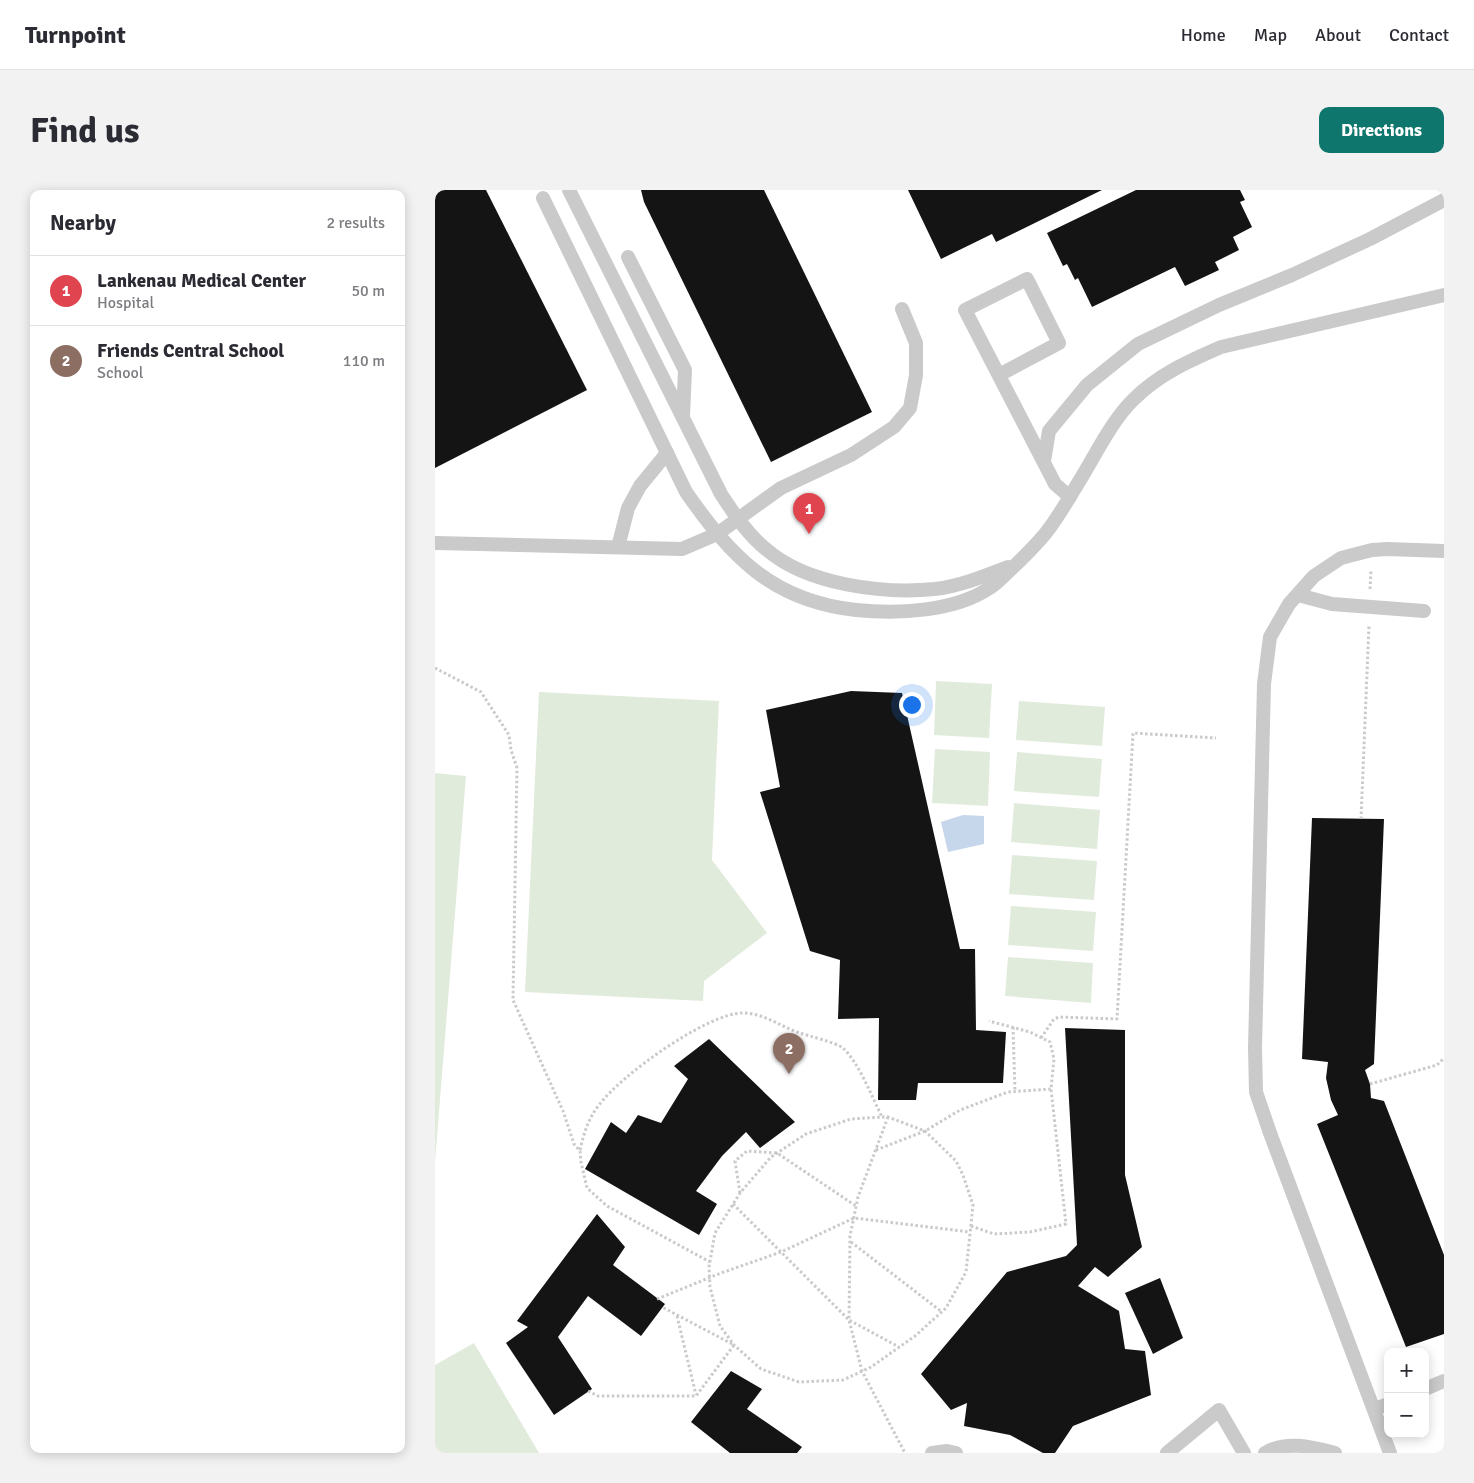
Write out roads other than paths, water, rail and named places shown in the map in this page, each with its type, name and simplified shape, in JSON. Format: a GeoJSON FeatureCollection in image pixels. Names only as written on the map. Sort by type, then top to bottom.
{"type":"FeatureCollection","features":[{"type":"Feature","properties":{"kind":"lane"},"geometry":{"type":"LineString","coordinates":[[569,190],[721,494],[737,518],[767,550],[792,567],[823,579],[885,589],[936,589],[958,585],[1016,564]]}},
{"type":"Feature","properties":{"kind":"lane"},"geometry":{"type":"LineString","coordinates":[[543,198],[686,492],[717,534],[739,558],[761,577],[783,590],[808,600],[839,608],[873,612],[907,612],[938,608],[967,599],[991,587],[1045,534],[1070,497],[1110,430],[1133,400],[1158,378],[1187,362],[1221,347],[1444,295]]}},
{"type":"Feature","properties":{"kind":"lane"},"geometry":{"type":"LineString","coordinates":[[1044,461],[1049,432],[1087,385],[1138,344],[1219,305],[1292,275],[1370,239],[1444,200]]}},
{"type":"Feature","properties":{"kind":"lane"},"geometry":{"type":"LineString","coordinates":[[628,257],[685,370],[683,417]]}},
{"type":"Feature","properties":{"kind":"lane"},"geometry":{"type":"LineString","coordinates":[[999,375],[1059,342],[1027,279],[965,310],[1055,484],[1070,497]]}},
{"type":"Feature","properties":{"kind":"lane"},"geometry":{"type":"LineString","coordinates":[[435,543],[682,548],[717,534],[781,488],[851,455],[894,427],[910,408],[916,375],[916,343],[902,309]]}},
{"type":"Feature","properties":{"kind":"lane"},"geometry":{"type":"LineString","coordinates":[[618,546],[628,508],[640,486],[667,453]]}},
{"type":"Feature","properties":{"kind":"lane"},"geometry":{"type":"LineString","coordinates":[[1390,1453],[1381,1406],[1324,1278],[1270,1133],[1257,1092],[1255,1048],[1264,684],[1270,637],[1289,604],[1315,576],[1341,558],[1372,550],[1387,548],[1444,551]]}},
{"type":"Feature","properties":{"kind":"lane"},"geometry":{"type":"LineString","coordinates":[[1298,595],[1332,604],[1424,612]]}},
{"type":"Feature","properties":{"kind":"lane"},"geometry":{"type":"LineString","coordinates":[[1429,1388],[1444,1382]]}},
{"type":"Feature","properties":{"kind":"lane"},"geometry":{"type":"LineString","coordinates":[[1167,1453],[1219,1410],[1244,1453]]}},
{"type":"Feature","properties":{"kind":"lane"},"geometry":{"type":"LineString","coordinates":[[1265,1453],[1273,1448],[1293,1445],[1312,1447],[1335,1453]]}},
{"type":"Feature","properties":{"kind":"lane"},"geometry":{"type":"LineString","coordinates":[[932,1453],[947,1451],[956,1453]]}},
{"type":"Feature","properties":{"kind":"water"},"geometry":{"type":"Polygon","coordinates":[[[963,815],[984,816],[984,844],[948,852],[941,822],[963,815]]]}},
{"type":"Feature","properties":{"kind":"place","name":"Lankenau Medical Center"},"geometry":{"type":"Point","coordinates":[809,534]}},
{"type":"Feature","properties":{"kind":"place","name":"Friends Central School"},"geometry":{"type":"Point","coordinates":[789,1074]}}]}
